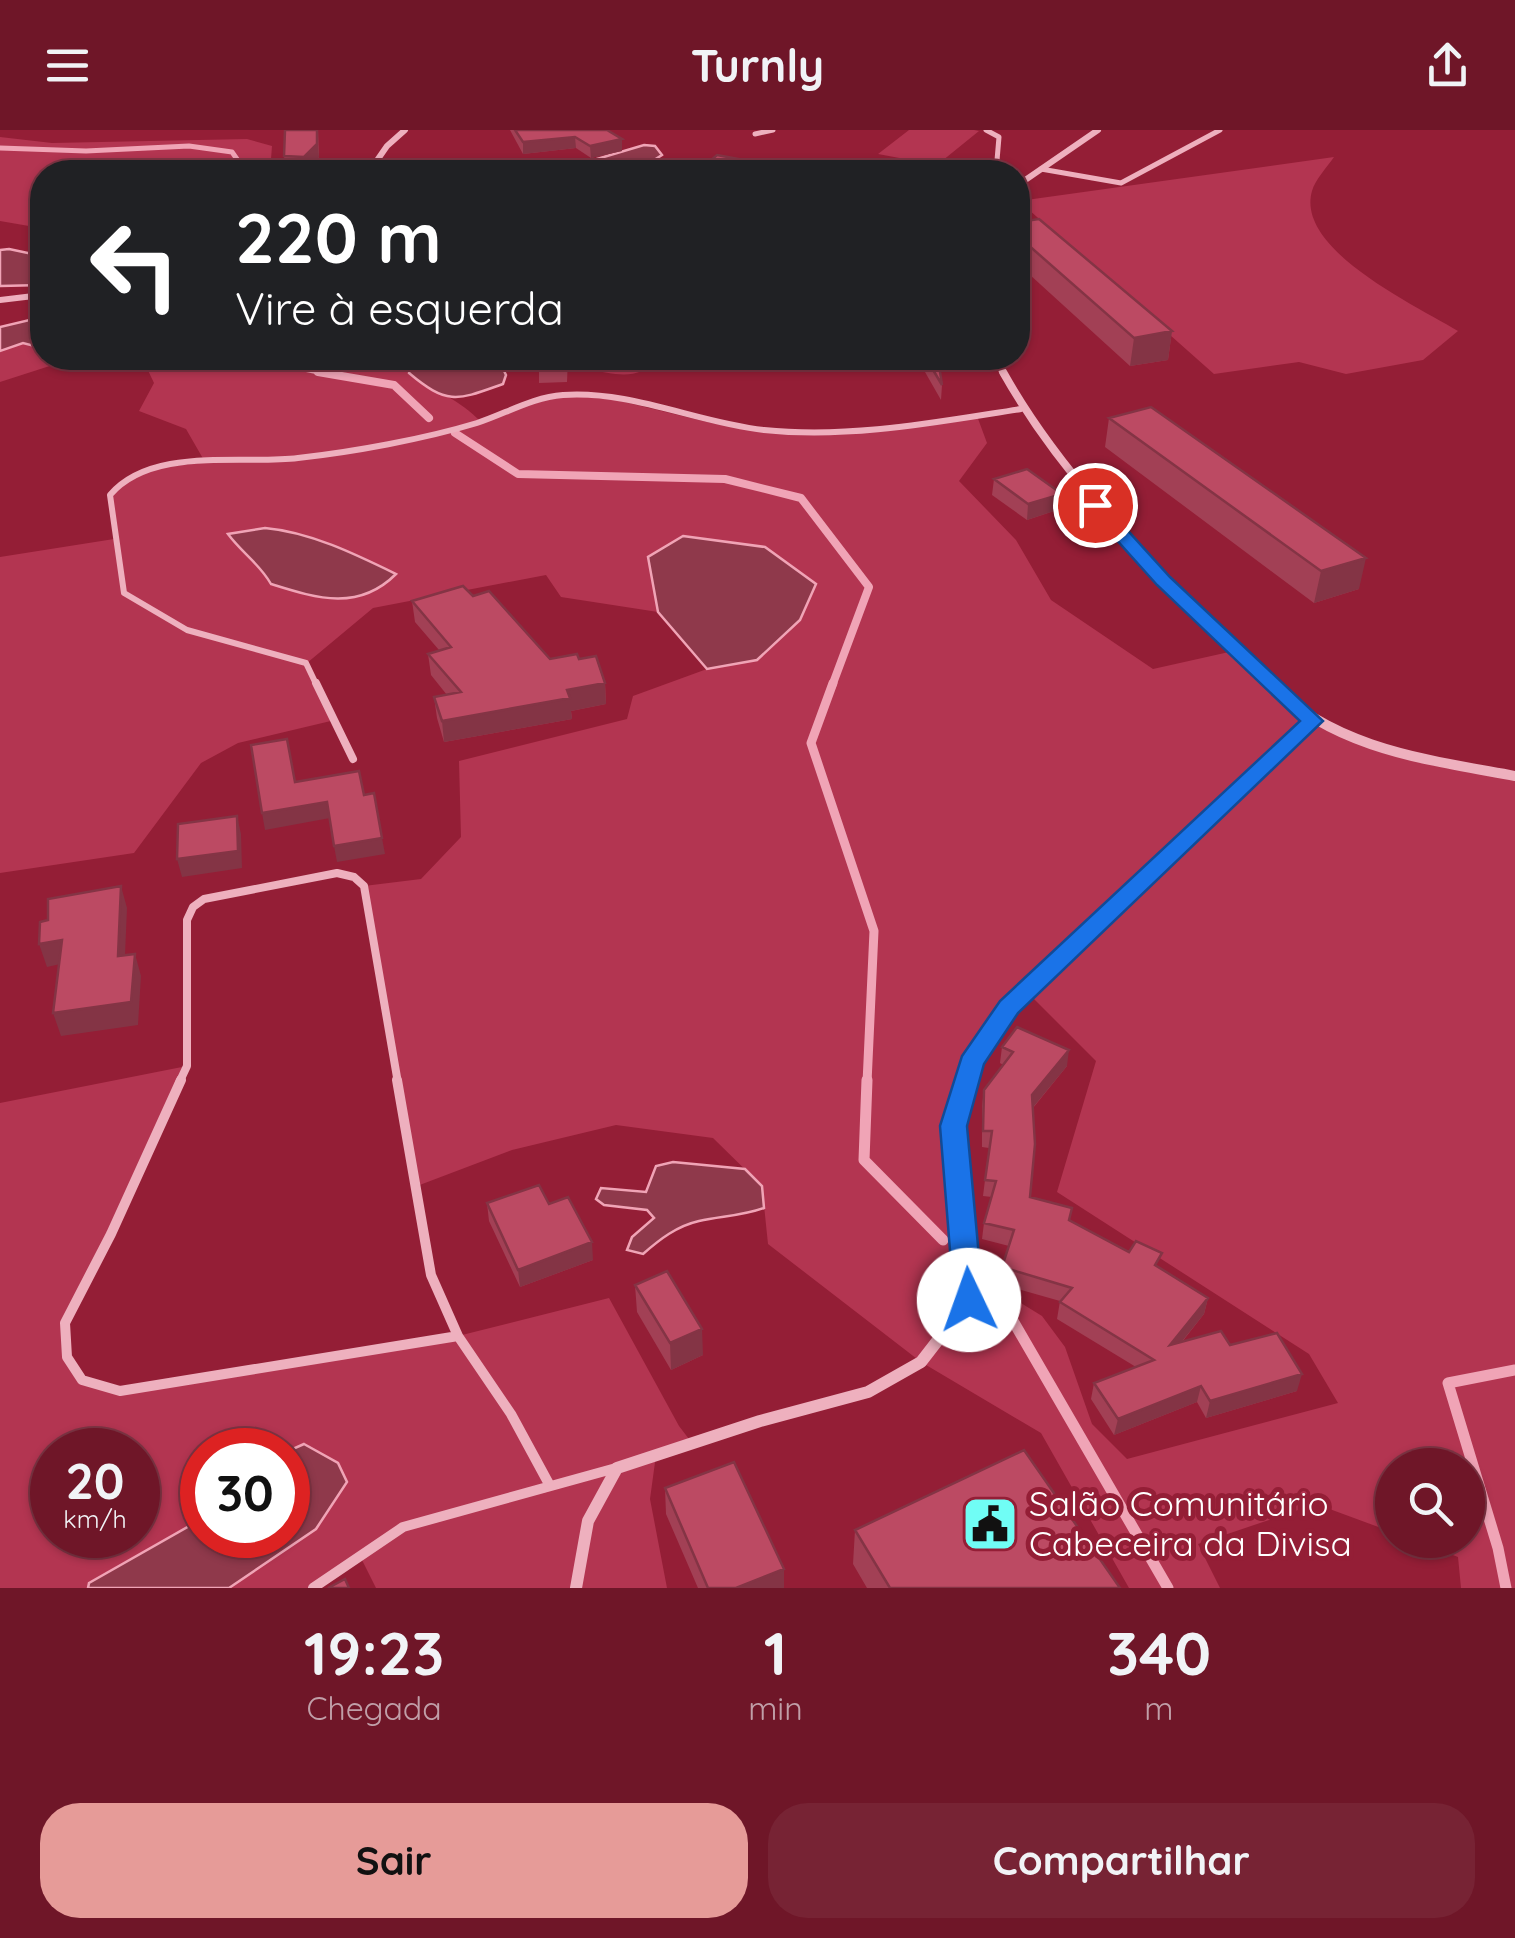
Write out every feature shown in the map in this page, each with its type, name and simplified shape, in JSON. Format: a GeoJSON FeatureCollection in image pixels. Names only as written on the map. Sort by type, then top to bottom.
{"type":"FeatureCollection","features":[{"type":"Feature","properties":{"kind":"street"},"geometry":{"type":"LineString","coordinates":[[377,160],[404,130]]}},
{"type":"Feature","properties":{"kind":"street"},"geometry":{"type":"LineString","coordinates":[[1030,177],[1098,130]]}},
{"type":"Feature","properties":{"kind":"street"},"geometry":{"type":"LineString","coordinates":[[0,300],[30,296]]}},
{"type":"Feature","properties":{"kind":"street"},"geometry":{"type":"LineString","coordinates":[[1001,370],[1022,410],[1095,505],[1164,581],[1312,721],[1415,757],[1515,776]]}},
{"type":"Feature","properties":{"kind":"street"},"geometry":{"type":"LineString","coordinates":[[576,1588],[588,1521],[617,1468],[760,1421],[868,1392],[921,1362],[969,1300],[953,1126],[972,1062],[1009,1007],[1312,721]]}},
{"type":"Feature","properties":{"kind":"lane"},"geometry":{"type":"LineString","coordinates":[[755,134],[773,130]]}},
{"type":"Feature","properties":{"kind":"lane"},"geometry":{"type":"LineString","coordinates":[[986,130],[1000,137],[997,160]]}},
{"type":"Feature","properties":{"kind":"lane"},"geometry":{"type":"LineString","coordinates":[[1042,169],[1122,183],[1220,130]]}},
{"type":"Feature","properties":{"kind":"lane"},"geometry":{"type":"LineString","coordinates":[[353,759],[306,663],[182,629],[151,616],[124,594],[110,495],[120,481],[143,472],[206,462],[344,453],[480,422],[562,395],[616,400],[711,423],[769,431],[854,429],[1022,410]]}},
{"type":"Feature","properties":{"kind":"lane"},"geometry":{"type":"LineString","coordinates":[[458,1336],[120,1392],[82,1380],[67,1357],[65,1324],[111,1234],[187,1066],[186,920],[204,898],[336,873],[354,878],[364,886],[431,1275],[458,1336],[510,1414],[549,1484]]}},
{"type":"Feature","properties":{"kind":"lane"},"geometry":{"type":"LineString","coordinates":[[313,1588],[403,1527],[617,1468]]}},
{"type":"Feature","properties":{"kind":"shaded area"},"geometry":{"type":"Polygon","coordinates":[[[909,130],[979,131],[943,160],[910,160],[878,154],[909,130]]]}},
{"type":"Feature","properties":{"kind":"shaded area"},"geometry":{"type":"Polygon","coordinates":[[[0,137],[52,143],[247,139],[272,146],[271,160],[30,160],[30,226],[0,221],[0,137]]]}},
{"type":"Feature","properties":{"kind":"shaded area"},"geometry":{"type":"Polygon","coordinates":[[[644,145],[655,146],[662,155],[652,160],[597,159],[644,145]]]}},
{"type":"Feature","properties":{"kind":"shaded area"},"geometry":{"type":"Polygon","coordinates":[[[1334,157],[1312,191],[1312,213],[1322,234],[1363,274],[1458,331],[1423,360],[1346,374],[1299,362],[1214,374],[1030,211],[1030,199],[1334,157]]]}},
{"type":"Feature","properties":{"kind":"shaded area"},"geometry":{"type":"Polygon","coordinates":[[[0,250],[30,253],[30,285],[0,286],[0,250]]]}},
{"type":"Feature","properties":{"kind":"shaded area"},"geometry":{"type":"Polygon","coordinates":[[[30,320],[30,345],[23,343],[0,351],[0,327],[30,320]]]}},
{"type":"Feature","properties":{"kind":"shaded area"},"geometry":{"type":"Polygon","coordinates":[[[23,343],[30,345],[30,370],[37,370],[0,382],[0,351],[23,343]]]}},
{"type":"Feature","properties":{"kind":"shaded area"},"geometry":{"type":"Polygon","coordinates":[[[148,370],[411,370],[481,422],[562,395],[616,400],[711,423],[786,430],[854,429],[977,416],[987,443],[959,481],[1016,540],[1051,600],[1153,669],[1238,650],[1312,721],[1358,739],[1515,776],[1515,1588],[1461,1588],[1458,1558],[1485,1558],[1485,1448],[1375,1448],[1375,1526],[1316,1504],[1198,1544],[1220,1588],[1129,1588],[1041,1433],[921,1362],[768,1244],[762,1186],[713,1138],[616,1125],[512,1150],[417,1186],[364,886],[421,879],[461,837],[459,761],[627,719],[633,696],[707,669],[757,660],[683,537],[648,557],[658,612],[561,597],[546,575],[373,608],[307,663],[335,720],[238,743],[201,763],[134,853],[0,873],[0,557],[114,539],[110,495],[117,485],[152,469],[205,462],[186,429],[139,411],[154,383],[148,370]],[[1026,991],[972,1062],[953,1126],[966,1250],[998,1289],[1042,1316],[1065,1347],[1092,1424],[1127,1459],[1338,1403],[1309,1354],[1057,1192],[1096,1061],[1026,991]]]}},
{"type":"Feature","properties":{"kind":"shaded area"},"geometry":{"type":"Polygon","coordinates":[[[504,370],[506,375],[503,384],[454,397],[434,391],[409,373],[504,370]]]}},
{"type":"Feature","properties":{"kind":"shaded area"},"geometry":{"type":"Polygon","coordinates":[[[593,370],[644,370],[627,374],[593,370]]]}},
{"type":"Feature","properties":{"kind":"shaded area"},"geometry":{"type":"Polygon","coordinates":[[[265,528],[315,539],[396,574],[382,586],[352,598],[320,597],[271,584],[228,534],[265,528]]]}},
{"type":"Feature","properties":{"kind":"shaded area"},"geometry":{"type":"Polygon","coordinates":[[[683,536],[765,547],[816,584],[800,620],[757,660],[707,669],[658,612],[648,557],[683,536]]]}},
{"type":"Feature","properties":{"kind":"shaded area"},"geometry":{"type":"Polygon","coordinates":[[[187,1066],[65,1323],[67,1357],[82,1380],[120,1391],[458,1336],[609,1298],[692,1443],[656,1455],[650,1499],[667,1588],[376,1588],[360,1556],[313,1588],[229,1588],[273,1558],[310,1558],[310,1533],[316,1529],[310,1486],[310,1428],[180,1428],[180,1531],[160,1543],[160,1428],[30,1428],[30,1558],[133,1558],[89,1583],[88,1588],[0,1588],[0,1103],[187,1066]]]}},
{"type":"Feature","properties":{"kind":"shaded area"},"geometry":{"type":"Polygon","coordinates":[[[673,1162],[745,1169],[762,1186],[764,1208],[691,1223],[643,1254],[627,1250],[632,1237],[654,1218],[647,1210],[604,1205],[596,1199],[601,1188],[646,1192],[656,1166],[673,1162]]]}},
{"type":"Feature","properties":{"kind":"shaded area"},"geometry":{"type":"Polygon","coordinates":[[[310,1447],[338,1463],[347,1482],[310,1533],[310,1447]]]}},
{"type":"Feature","properties":{"kind":"shaded area"},"geometry":{"type":"Polygon","coordinates":[[[180,1531],[180,1558],[273,1558],[229,1588],[88,1588],[89,1583],[133,1558],[160,1558],[160,1543],[180,1531]]]}},
{"type":"Feature","properties":{"kind":"building"},"geometry":{"type":"Polygon","coordinates":[[[285,130],[317,130],[317,144],[304,157],[284,156],[285,130]]]}},
{"type":"Feature","properties":{"kind":"building"},"geometry":{"type":"Polygon","coordinates":[[[515,130],[607,130],[622,139],[590,146],[575,137],[523,142],[515,130]]]}},
{"type":"Feature","properties":{"kind":"building"},"geometry":{"type":"Polygon","coordinates":[[[717,155],[743,160],[711,160],[717,155]]]}},
{"type":"Feature","properties":{"kind":"building"},"geometry":{"type":"Polygon","coordinates":[[[1039,219],[1172,331],[1134,338],[1030,247],[1030,220],[1039,219]]]}},
{"type":"Feature","properties":{"kind":"building"},"geometry":{"type":"Polygon","coordinates":[[[1151,407],[1366,558],[1321,571],[1109,418],[1151,407]]]}},
{"type":"Feature","properties":{"kind":"building"},"geometry":{"type":"Polygon","coordinates":[[[1027,469],[1062,494],[1028,504],[994,479],[1027,469]]]}},
{"type":"Feature","properties":{"kind":"building"},"geometry":{"type":"Polygon","coordinates":[[[463,586],[473,596],[489,591],[550,659],[577,654],[579,659],[596,656],[605,683],[567,690],[570,698],[442,721],[434,697],[461,692],[428,654],[451,647],[412,601],[463,586]]]}},
{"type":"Feature","properties":{"kind":"building"},"geometry":{"type":"Polygon","coordinates":[[[287,739],[295,782],[359,771],[364,795],[374,793],[382,838],[334,846],[327,802],[262,813],[251,745],[287,739]]]}},
{"type":"Feature","properties":{"kind":"building"},"geometry":{"type":"Polygon","coordinates":[[[237,816],[238,851],[177,859],[178,824],[237,816]]]}},
{"type":"Feature","properties":{"kind":"building"},"geometry":{"type":"Polygon","coordinates":[[[121,886],[118,956],[135,954],[131,1002],[53,1013],[62,940],[39,944],[40,922],[48,920],[48,899],[121,886]]]}},
{"type":"Feature","properties":{"kind":"building"},"geometry":{"type":"Polygon","coordinates":[[[1017,1027],[1069,1050],[1032,1095],[1035,1144],[1030,1197],[1072,1208],[1069,1220],[1129,1252],[1136,1241],[1162,1253],[1155,1265],[1208,1298],[1170,1345],[1221,1331],[1230,1345],[1277,1333],[1302,1374],[1210,1401],[1201,1386],[1118,1419],[1094,1383],[1154,1360],[1060,1302],[1072,1288],[1002,1267],[1014,1230],[984,1223],[996,1181],[985,1180],[992,1131],[983,1131],[984,1090],[1013,1052],[1002,1047],[1017,1027]]]}},
{"type":"Feature","properties":{"kind":"building"},"geometry":{"type":"Polygon","coordinates":[[[539,1185],[549,1204],[568,1197],[592,1242],[518,1270],[487,1203],[539,1185]]]}},
{"type":"Feature","properties":{"kind":"building"},"geometry":{"type":"Polygon","coordinates":[[[667,1271],[702,1329],[670,1343],[635,1285],[667,1271]]]}},
{"type":"Feature","properties":{"kind":"building","name":"Salão Comunitário Cabeceira da Divisa"},"geometry":{"type":"Polygon","coordinates":[[[1024,1450],[1120,1588],[890,1588],[855,1530],[1024,1450]]]}},
{"type":"Feature","properties":{"kind":"building"},"geometry":{"type":"Polygon","coordinates":[[[734,1462],[784,1569],[736,1588],[708,1588],[665,1488],[734,1462]]]}},
{"type":"Feature","properties":{"kind":"building"},"geometry":{"type":"Polygon","coordinates":[[[345,1579],[349,1588],[328,1588],[345,1579]]]}},
{"type":"Feature","properties":{"kind":"waterway"},"geometry":{"type":"LineString","coordinates":[[0,148],[86,151],[189,146],[232,152],[238,160]]}},
{"type":"Feature","properties":{"kind":"waterway"},"geometry":{"type":"LineString","coordinates":[[309,370],[321,373]]}},
{"type":"Feature","properties":{"kind":"waterway"},"geometry":{"type":"LineString","coordinates":[[321,373],[394,385],[429,418]]}},
{"type":"Feature","properties":{"kind":"waterway"},"geometry":{"type":"LineString","coordinates":[[321,373],[333,375]]}},
{"type":"Feature","properties":{"kind":"waterway"},"geometry":{"type":"LineString","coordinates":[[455,433],[518,474],[725,479],[801,498],[869,587],[832,686]]}},
{"type":"Feature","properties":{"kind":"waterway"},"geometry":{"type":"LineString","coordinates":[[833,683],[811,743],[874,931],[867,1083]]}},
{"type":"Feature","properties":{"kind":"waterway"},"geometry":{"type":"LineString","coordinates":[[867,1080],[864,1160],[943,1240]]}},
{"type":"Feature","properties":{"kind":"waterway"},"geometry":{"type":"LineString","coordinates":[[1009,1314],[1168,1588]]}},
{"type":"Feature","properties":{"kind":"waterway"},"geometry":{"type":"LineString","coordinates":[[1506,1588],[1498,1548],[1448,1383],[1515,1370]]}},
{"type":"Feature","properties":{"kind":"place","name":"Salão Comunitário Cabeceira da Divisa"},"geometry":{"type":"Point","coordinates":[990,1524]}},
{"type":"Feature","properties":{"kind":"route"},"geometry":{"type":"LineString","coordinates":[[969,1300],[953,1126],[972,1062],[1009,1007],[1312,721],[1164,581],[1095,505]]}}]}
